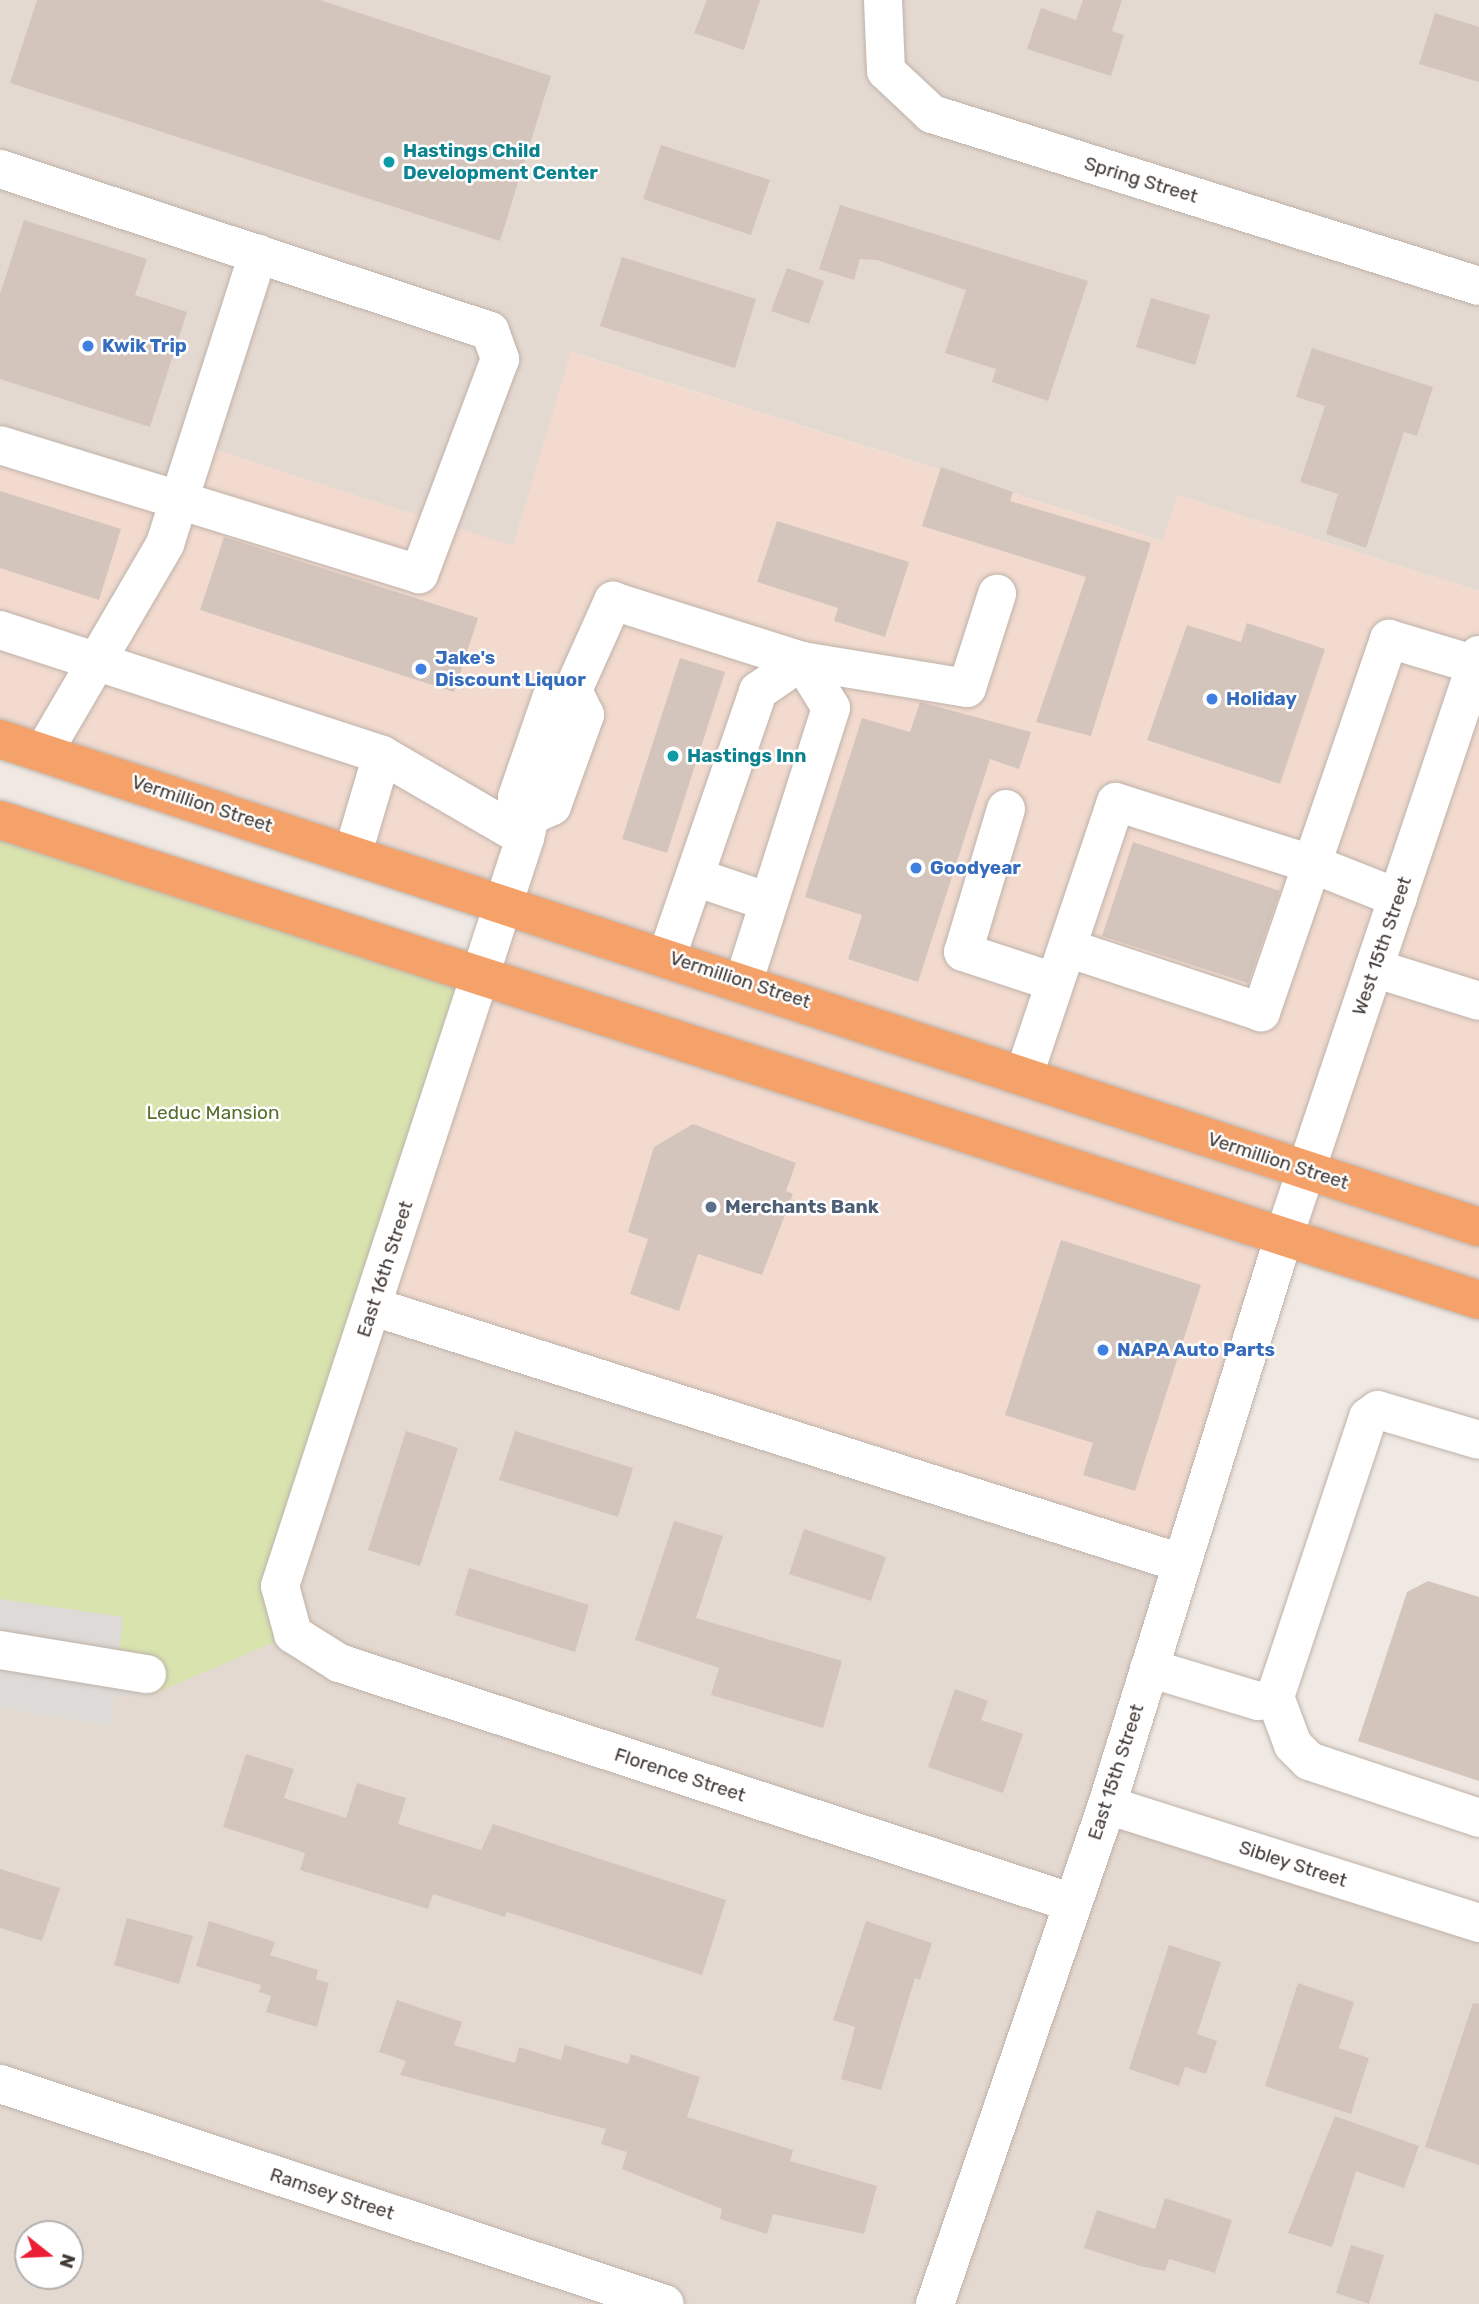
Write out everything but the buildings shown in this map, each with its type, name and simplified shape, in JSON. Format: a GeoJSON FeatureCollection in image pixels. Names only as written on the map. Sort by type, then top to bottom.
{"type":"FeatureCollection","features":[{"type":"Feature","properties":{"kind":"highway","name":"Vermillion Street"},"geometry":{"type":"LineString","coordinates":[[0,739],[744,981],[1479,1227]]}},
{"type":"Feature","properties":{"kind":"highway"},"geometry":{"type":"LineString","coordinates":[[0,820],[1479,1300]]}},
{"type":"Feature","properties":{"kind":"street","name":"Spring Street"},"geometry":{"type":"LineString","coordinates":[[883,0],[886,71],[932,114],[1479,286]]}},
{"type":"Feature","properties":{"kind":"street"},"geometry":{"type":"LineString","coordinates":[[0,169],[490,331],[500,359],[419,574],[0,445]]}},
{"type":"Feature","properties":{"kind":"street"},"geometry":{"type":"LineString","coordinates":[[43,753],[93,659],[164,544],[258,254]]}},
{"type":"Feature","properties":{"kind":"street"},"geometry":{"type":"LineString","coordinates":[[527,827],[517,797],[551,699],[573,690],[613,601],[802,661],[967,688],[997,594]]}},
{"type":"Feature","properties":{"kind":"street"},"geometry":{"type":"LineString","coordinates":[[0,630],[382,755],[527,827]]}},
{"type":"Feature","properties":{"kind":"street"},"geometry":{"type":"LineString","coordinates":[[1006,809],[963,952],[1060,965],[1261,1012],[1389,639],[1477,660]]}},
{"type":"Feature","properties":{"kind":"street","name":"West 15th Street"},"geometry":{"type":"LineString","coordinates":[[1284,1236],[1398,898],[1464,749],[1477,660]]}},
{"type":"Feature","properties":{"kind":"street"},"geometry":{"type":"LineString","coordinates":[[667,956],[758,691],[802,661]]}},
{"type":"Feature","properties":{"kind":"street"},"geometry":{"type":"LineString","coordinates":[[744,981],[831,708],[802,661]]}},
{"type":"Feature","properties":{"kind":"street"},"geometry":{"type":"LineString","coordinates":[[353,853],[382,755]]}},
{"type":"Feature","properties":{"kind":"street"},"geometry":{"type":"LineString","coordinates":[[1024,1075],[1115,802],[1312,864],[1398,898]]}},
{"type":"Feature","properties":{"kind":"street","name":"East 16th Street"},"geometry":{"type":"LineString","coordinates":[[293,1634],[280,1586],[374,1307],[480,977],[500,903],[527,827]]}},
{"type":"Feature","properties":{"kind":"street"},"geometry":{"type":"LineString","coordinates":[[695,877],[769,902]]}},
{"type":"Feature","properties":{"kind":"street"},"geometry":{"type":"LineString","coordinates":[[1374,968],[1479,1001]]}},
{"type":"Feature","properties":{"kind":"street","name":"East 15th Street"},"geometry":{"type":"LineString","coordinates":[[935,2304],[1107,1805],[1284,1236]]}},
{"type":"Feature","properties":{"kind":"street"},"geometry":{"type":"LineString","coordinates":[[374,1307],[1181,1563]]}},
{"type":"Feature","properties":{"kind":"street"},"geometry":{"type":"LineString","coordinates":[[1479,1440],[1378,1410],[1368,1417],[1275,1697],[1293,1745],[1309,1761],[1479,1818]]}},
{"type":"Feature","properties":{"kind":"street","name":"Florence Street"},"geometry":{"type":"LineString","coordinates":[[293,1634],[338,1662],[1073,1903]]}},
{"type":"Feature","properties":{"kind":"street"},"geometry":{"type":"LineString","coordinates":[[0,1650],[147,1674]]}},
{"type":"Feature","properties":{"kind":"street"},"geometry":{"type":"LineString","coordinates":[[1149,1668],[1258,1701],[1275,1697]]}},
{"type":"Feature","properties":{"kind":"street","name":"Sibley Street"},"geometry":{"type":"LineString","coordinates":[[1107,1805],[1479,1923]]}},
{"type":"Feature","properties":{"kind":"street","name":"Ramsey Street"},"geometry":{"type":"LineString","coordinates":[[0,2084],[665,2304]]}},
{"type":"Feature","properties":{"kind":"shaded area"},"geometry":{"type":"Polygon","coordinates":[[[0,0],[1479,0],[1479,591],[1178,495],[1163,541],[572,352],[513,547],[210,448],[189,508],[0,447],[0,0]]]}},
{"type":"Feature","properties":{"kind":"shaded area"},"geometry":{"type":"Polygon","coordinates":[[[571,352],[1162,541],[1178,495],[1479,591],[1479,1300],[1284,1237],[1181,1563],[374,1307],[500,903],[0,739],[0,447],[189,508],[209,448],[513,546],[571,352]]]}},
{"type":"Feature","properties":{"kind":"shaded area"},"geometry":{"type":"Polygon","coordinates":[[[0,820],[1181,1563],[1107,1805],[1479,1923],[1479,2304],[0,2304],[0,820]]]}},
{"type":"Feature","properties":{"kind":"shaded area"},"geometry":{"type":"Polygon","coordinates":[[[0,1599],[123,1617],[119,1652],[153,1657],[151,1695],[115,1695],[113,1726],[0,1708],[0,1599]]]}},
{"type":"Feature","properties":{"kind":"green space","name":"Leduc Mansion"},"geometry":{"type":"Polygon","coordinates":[[[0,820],[480,977],[280,1585],[293,1634],[151,1695],[115,1695],[113,1726],[0,1708],[0,820]]]}},
{"type":"Feature","properties":{"kind":"place","name":"Hastings Child Development Center"},"geometry":{"type":"Point","coordinates":[389,162]}},
{"type":"Feature","properties":{"kind":"place","name":"Kwik Trip"},"geometry":{"type":"Point","coordinates":[88,346]}},
{"type":"Feature","properties":{"kind":"place","name":"Jake's Discount Liquor"},"geometry":{"type":"Point","coordinates":[421,669]}},
{"type":"Feature","properties":{"kind":"place","name":"Holiday"},"geometry":{"type":"Point","coordinates":[1212,699]}},
{"type":"Feature","properties":{"kind":"place","name":"Hastings Inn"},"geometry":{"type":"Point","coordinates":[673,756]}},
{"type":"Feature","properties":{"kind":"place","name":"Goodyear"},"geometry":{"type":"Point","coordinates":[916,868]}},
{"type":"Feature","properties":{"kind":"place","name":"Merchants Bank"},"geometry":{"type":"Point","coordinates":[711,1207]}},
{"type":"Feature","properties":{"kind":"place","name":"NAPA Auto Parts"},"geometry":{"type":"Point","coordinates":[1103,1350]}}]}
